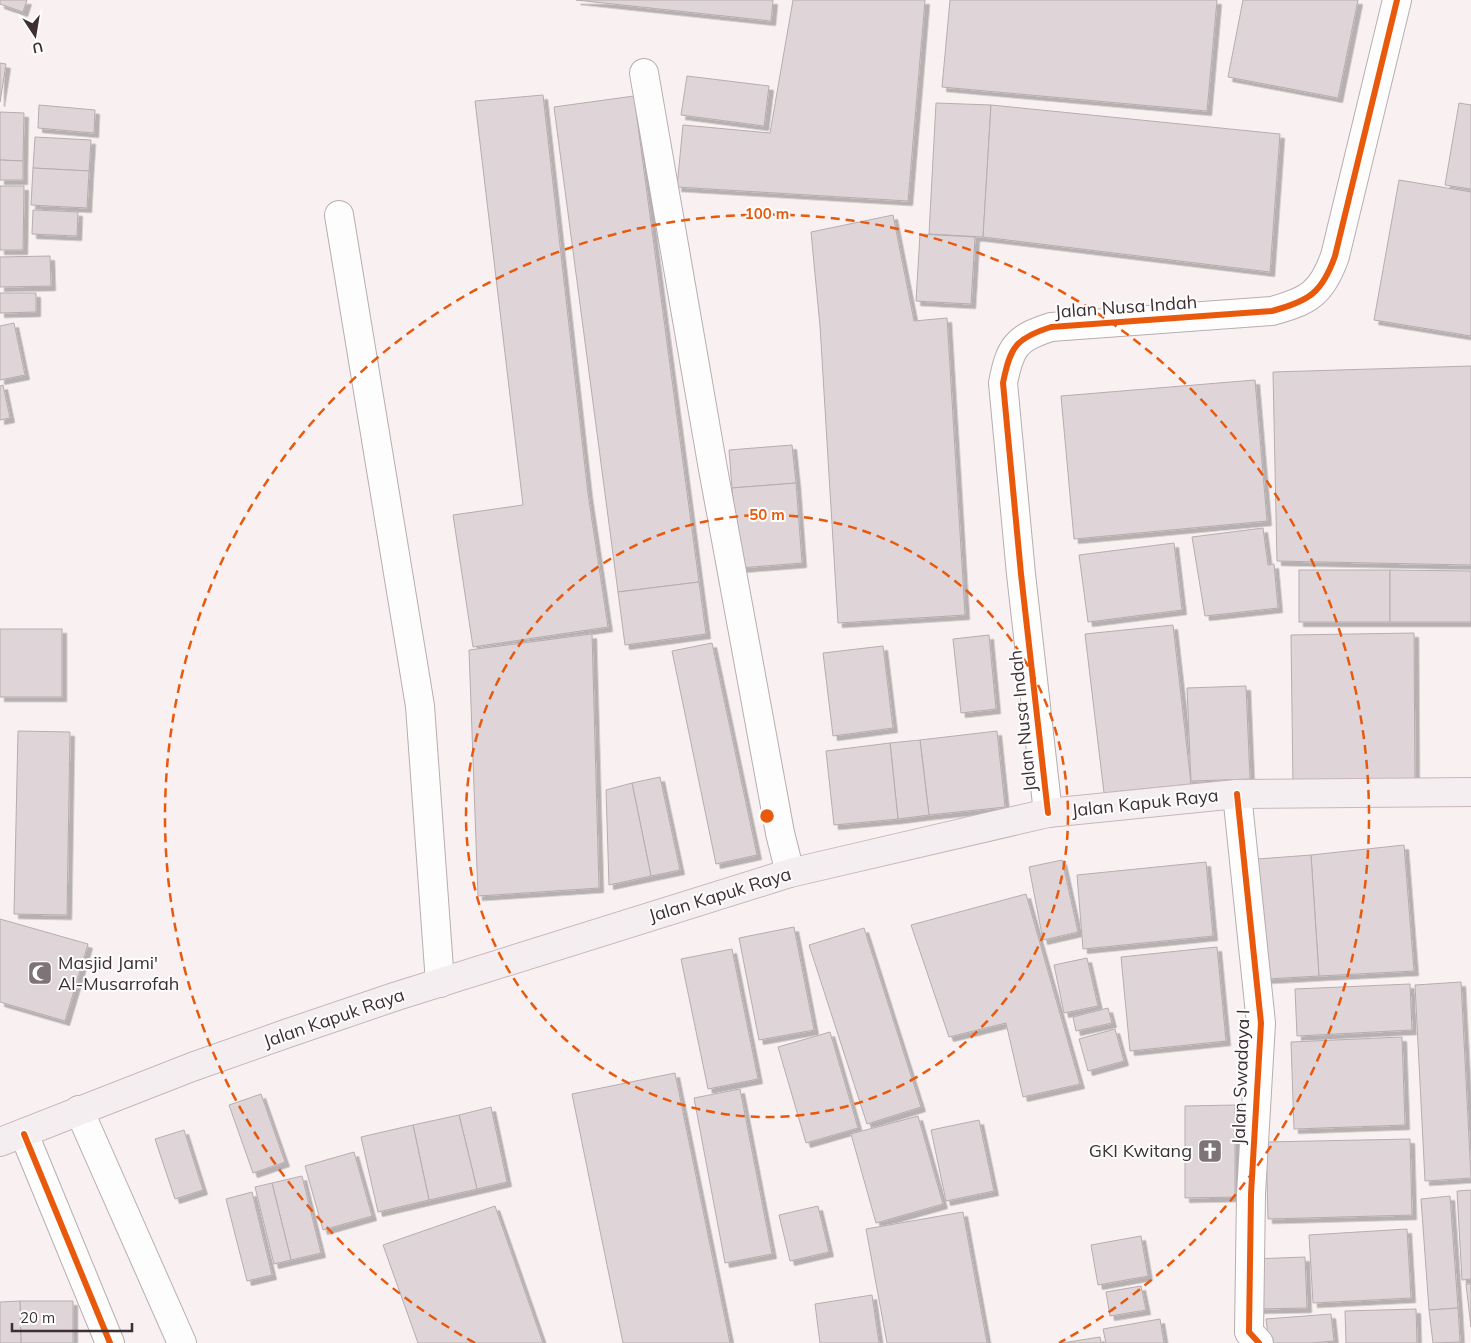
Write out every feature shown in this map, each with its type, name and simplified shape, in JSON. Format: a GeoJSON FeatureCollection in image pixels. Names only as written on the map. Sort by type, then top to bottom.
{"type":"FeatureCollection","features":[{"type":"Feature","properties":{"kind":"main road","name":"Jalan Kapuk Raya"},"geometry":{"type":"LineString","coordinates":[[12,1138],[192,1067],[288,1033],[790,873],[1048,813],[1237,794],[1471,792]]}},
{"type":"Feature","properties":{"kind":"street","name":"Jalan Nusa Indah"},"geometry":{"type":"LineString","coordinates":[[1048,813],[1021,574],[1003,383],[1007,362],[1016,345],[1032,333],[1052,327],[1272,311],[1295,305],[1314,293],[1328,276],[1335,256],[1397,0]]}},
{"type":"Feature","properties":{"kind":"street"},"geometry":{"type":"LineString","coordinates":[[644,73],[715,479],[780,833],[790,873]]}},
{"type":"Feature","properties":{"kind":"street"},"geometry":{"type":"LineString","coordinates":[[339,215],[420,706],[440,983]]}},
{"type":"Feature","properties":{"kind":"street","name":"Jalan Swadaya I"},"geometry":{"type":"LineString","coordinates":[[1237,794],[1261,1023],[1251,1194],[1254,1337]]}},
{"type":"Feature","properties":{"kind":"street"},"geometry":{"type":"LineString","coordinates":[[79,1110],[182,1343]]}},
{"type":"Feature","properties":{"kind":"street"},"geometry":{"type":"LineString","coordinates":[[12,1138],[110,1343]]}},
{"type":"Feature","properties":{"kind":"building"},"geometry":{"type":"Polygon","coordinates":[[[0,0],[27,0],[23,12],[0,4],[0,0]]]}},
{"type":"Feature","properties":{"kind":"building"},"geometry":{"type":"Polygon","coordinates":[[[576,0],[773,0],[771,21],[576,0]]]}},
{"type":"Feature","properties":{"kind":"building"},"geometry":{"type":"Polygon","coordinates":[[[793,0],[925,0],[908,201],[677,187],[683,125],[770,133],[793,0]]]}},
{"type":"Feature","properties":{"kind":"building"},"geometry":{"type":"Polygon","coordinates":[[[950,0],[1217,0],[1207,111],[942,87],[950,0]]]}},
{"type":"Feature","properties":{"kind":"building"},"geometry":{"type":"Polygon","coordinates":[[[1243,0],[1358,0],[1338,98],[1228,77],[1243,0]]]}},
{"type":"Feature","properties":{"kind":"building"},"geometry":{"type":"Polygon","coordinates":[[[0,63],[6,64],[0,102],[0,63]]]}},
{"type":"Feature","properties":{"kind":"building"},"geometry":{"type":"Polygon","coordinates":[[[687,76],[769,86],[764,126],[681,115],[687,76]]]}},
{"type":"Feature","properties":{"kind":"building"},"geometry":{"type":"Polygon","coordinates":[[[543,95],[588,494],[608,627],[473,647],[453,515],[523,505],[475,101],[543,95]]]}},
{"type":"Feature","properties":{"kind":"building"},"geometry":{"type":"Polygon","coordinates":[[[634,96],[699,582],[618,592],[554,107],[634,96]]]}},
{"type":"Feature","properties":{"kind":"building"},"geometry":{"type":"Polygon","coordinates":[[[936,103],[991,105],[983,237],[929,234],[936,103]]]}},
{"type":"Feature","properties":{"kind":"building"},"geometry":{"type":"Polygon","coordinates":[[[1459,103],[1471,105],[1471,189],[1445,185],[1459,103]]]}},
{"type":"Feature","properties":{"kind":"building"},"geometry":{"type":"Polygon","coordinates":[[[39,105],[95,110],[94,133],[38,128],[39,105]]]}},
{"type":"Feature","properties":{"kind":"building"},"geometry":{"type":"Polygon","coordinates":[[[991,105],[1280,134],[1270,272],[983,237],[991,105]]]}},
{"type":"Feature","properties":{"kind":"building"},"geometry":{"type":"Polygon","coordinates":[[[0,112],[24,113],[23,161],[0,160],[0,112]]]}},
{"type":"Feature","properties":{"kind":"building"},"geometry":{"type":"Polygon","coordinates":[[[35,137],[91,140],[89,171],[33,168],[35,137]]]}},
{"type":"Feature","properties":{"kind":"building"},"geometry":{"type":"Polygon","coordinates":[[[0,160],[23,161],[23,180],[0,180],[0,160]]]}},
{"type":"Feature","properties":{"kind":"building"},"geometry":{"type":"Polygon","coordinates":[[[33,168],[89,171],[87,208],[31,205],[33,168]]]}},
{"type":"Feature","properties":{"kind":"building"},"geometry":{"type":"Polygon","coordinates":[[[1399,180],[1471,192],[1471,336],[1374,320],[1399,180]]]}},
{"type":"Feature","properties":{"kind":"building"},"geometry":{"type":"Polygon","coordinates":[[[0,186],[24,186],[23,250],[0,250],[0,186]]]}},
{"type":"Feature","properties":{"kind":"building"},"geometry":{"type":"Polygon","coordinates":[[[33,210],[78,212],[77,236],[32,234],[33,210]]]}},
{"type":"Feature","properties":{"kind":"building"},"geometry":{"type":"Polygon","coordinates":[[[893,215],[914,321],[947,318],[965,615],[838,623],[820,326],[811,232],[893,215]]]}},
{"type":"Feature","properties":{"kind":"building"},"geometry":{"type":"Polygon","coordinates":[[[920,234],[975,237],[971,304],[916,301],[920,234]]]}},
{"type":"Feature","properties":{"kind":"building"},"geometry":{"type":"Polygon","coordinates":[[[50,256],[51,286],[0,287],[0,257],[50,256]]]}},
{"type":"Feature","properties":{"kind":"building"},"geometry":{"type":"Polygon","coordinates":[[[0,293],[36,293],[36,312],[0,313],[0,293]]]}},
{"type":"Feature","properties":{"kind":"building"},"geometry":{"type":"Polygon","coordinates":[[[14,323],[25,375],[0,380],[0,326],[14,323]]]}},
{"type":"Feature","properties":{"kind":"building"},"geometry":{"type":"Polygon","coordinates":[[[1471,366],[1471,565],[1277,561],[1273,372],[1471,366]]]}},
{"type":"Feature","properties":{"kind":"building"},"geometry":{"type":"Polygon","coordinates":[[[1255,380],[1267,521],[1074,539],[1061,396],[1255,380]]]}},
{"type":"Feature","properties":{"kind":"building"},"geometry":{"type":"Polygon","coordinates":[[[3,385],[10,418],[0,420],[0,386],[3,385]]]}},
{"type":"Feature","properties":{"kind":"building"},"geometry":{"type":"Polygon","coordinates":[[[792,445],[796,483],[732,488],[729,450],[792,445]]]}},
{"type":"Feature","properties":{"kind":"building"},"geometry":{"type":"Polygon","coordinates":[[[796,483],[802,563],[739,568],[732,488],[796,483]]]}},
{"type":"Feature","properties":{"kind":"building"},"geometry":{"type":"Polygon","coordinates":[[[1263,528],[1268,565],[1274,564],[1278,608],[1205,616],[1192,537],[1263,528]]]}},
{"type":"Feature","properties":{"kind":"building"},"geometry":{"type":"Polygon","coordinates":[[[1174,543],[1182,610],[1088,622],[1079,555],[1174,543]]]}},
{"type":"Feature","properties":{"kind":"building"},"geometry":{"type":"Polygon","coordinates":[[[1299,570],[1390,570],[1390,622],[1299,622],[1299,570]]]}},
{"type":"Feature","properties":{"kind":"building"},"geometry":{"type":"Polygon","coordinates":[[[1390,570],[1471,571],[1471,622],[1390,622],[1390,570]]]}},
{"type":"Feature","properties":{"kind":"building"},"geometry":{"type":"Polygon","coordinates":[[[699,582],[706,634],[625,645],[618,592],[699,582]]]}},
{"type":"Feature","properties":{"kind":"building"},"geometry":{"type":"Polygon","coordinates":[[[1173,625],[1191,784],[1104,793],[1085,634],[1173,625]]]}},
{"type":"Feature","properties":{"kind":"building"},"geometry":{"type":"Polygon","coordinates":[[[0,629],[62,629],[62,697],[0,697],[0,629]]]}},
{"type":"Feature","properties":{"kind":"building"},"geometry":{"type":"Polygon","coordinates":[[[1414,633],[1415,783],[1293,784],[1291,635],[1414,633]]]}},
{"type":"Feature","properties":{"kind":"building"},"geometry":{"type":"Polygon","coordinates":[[[592,634],[599,888],[478,896],[469,650],[592,634]]]}},
{"type":"Feature","properties":{"kind":"building"},"geometry":{"type":"Polygon","coordinates":[[[989,635],[996,709],[961,713],[953,639],[989,635]]]}},
{"type":"Feature","properties":{"kind":"building"},"geometry":{"type":"Polygon","coordinates":[[[712,643],[757,855],[716,864],[672,651],[712,643]]]}},
{"type":"Feature","properties":{"kind":"building"},"geometry":{"type":"Polygon","coordinates":[[[883,646],[893,728],[833,736],[823,653],[883,646]]]}},
{"type":"Feature","properties":{"kind":"building"},"geometry":{"type":"Polygon","coordinates":[[[1246,686],[1250,779],[1191,781],[1187,688],[1246,686]]]}},
{"type":"Feature","properties":{"kind":"building"},"geometry":{"type":"Polygon","coordinates":[[[18,731],[70,732],[67,915],[14,914],[18,731]]]}},
{"type":"Feature","properties":{"kind":"building"},"geometry":{"type":"Polygon","coordinates":[[[997,731],[1005,807],[929,815],[920,740],[997,731]]]}},
{"type":"Feature","properties":{"kind":"building"},"geometry":{"type":"Polygon","coordinates":[[[920,740],[929,815],[898,819],[890,743],[920,740]]]}},
{"type":"Feature","properties":{"kind":"building"},"geometry":{"type":"Polygon","coordinates":[[[890,743],[898,819],[834,825],[826,751],[890,743]]]}},
{"type":"Feature","properties":{"kind":"building"},"geometry":{"type":"Polygon","coordinates":[[[660,777],[680,870],[651,876],[632,783],[660,777]]]}},
{"type":"Feature","properties":{"kind":"building"},"geometry":{"type":"Polygon","coordinates":[[[632,783],[651,876],[609,885],[606,790],[632,783]]]}},
{"type":"Feature","properties":{"kind":"building"},"geometry":{"type":"Polygon","coordinates":[[[1404,845],[1414,971],[1319,976],[1311,855],[1404,845]]]}},
{"type":"Feature","properties":{"kind":"building"},"geometry":{"type":"Polygon","coordinates":[[[1311,855],[1319,976],[1266,979],[1258,859],[1311,855]]]}},
{"type":"Feature","properties":{"kind":"building"},"geometry":{"type":"Polygon","coordinates":[[[1062,860],[1078,932],[1043,940],[1029,867],[1062,860]]]}},
{"type":"Feature","properties":{"kind":"building"},"geometry":{"type":"Polygon","coordinates":[[[1206,862],[1213,936],[1083,949],[1077,875],[1206,862]]]}},
{"type":"Feature","properties":{"kind":"building"},"geometry":{"type":"Polygon","coordinates":[[[1026,894],[1080,1084],[1023,1097],[1006,1023],[949,1037],[911,925],[1026,894]]]}},
{"type":"Feature","properties":{"kind":"building","name":"Masjid Jami' Al-Musarrofah"},"geometry":{"type":"Polygon","coordinates":[[[0,919],[88,944],[65,1021],[0,1002],[0,919]]]}},
{"type":"Feature","properties":{"kind":"building"},"geometry":{"type":"Polygon","coordinates":[[[794,927],[814,1030],[759,1040],[739,938],[794,927]]]}},
{"type":"Feature","properties":{"kind":"building"},"geometry":{"type":"Polygon","coordinates":[[[864,928],[921,1107],[867,1124],[809,945],[864,928]]]}},
{"type":"Feature","properties":{"kind":"building"},"geometry":{"type":"Polygon","coordinates":[[[1217,947],[1226,1041],[1130,1051],[1121,957],[1217,947]]]}},
{"type":"Feature","properties":{"kind":"building"},"geometry":{"type":"Polygon","coordinates":[[[732,949],[758,1079],[708,1089],[681,959],[732,949]]]}},
{"type":"Feature","properties":{"kind":"building"},"geometry":{"type":"Polygon","coordinates":[[[1087,958],[1098,1006],[1064,1013],[1054,965],[1087,958]]]}},
{"type":"Feature","properties":{"kind":"building"},"geometry":{"type":"Polygon","coordinates":[[[1461,982],[1471,1178],[1425,1181],[1415,985],[1461,982]]]}},
{"type":"Feature","properties":{"kind":"building"},"geometry":{"type":"Polygon","coordinates":[[[1410,984],[1412,1030],[1297,1036],[1295,989],[1410,984]]]}},
{"type":"Feature","properties":{"kind":"building"},"geometry":{"type":"Polygon","coordinates":[[[1108,1008],[1112,1023],[1076,1031],[1073,1017],[1108,1008]]]}},
{"type":"Feature","properties":{"kind":"building"},"geometry":{"type":"Polygon","coordinates":[[[1115,1029],[1124,1061],[1088,1071],[1079,1039],[1115,1029]]]}},
{"type":"Feature","properties":{"kind":"building"},"geometry":{"type":"Polygon","coordinates":[[[830,1032],[858,1128],[806,1143],[778,1047],[830,1032]]]}},
{"type":"Feature","properties":{"kind":"building"},"geometry":{"type":"Polygon","coordinates":[[[1402,1037],[1405,1125],[1294,1129],[1291,1042],[1402,1037]]]}},
{"type":"Feature","properties":{"kind":"building"},"geometry":{"type":"Polygon","coordinates":[[[675,1073],[730,1343],[623,1343],[572,1094],[675,1073]]]}},
{"type":"Feature","properties":{"kind":"building"},"geometry":{"type":"Polygon","coordinates":[[[740,1089],[772,1254],[725,1263],[694,1098],[740,1089]]]}},
{"type":"Feature","properties":{"kind":"building"},"geometry":{"type":"Polygon","coordinates":[[[261,1094],[285,1162],[253,1173],[229,1105],[261,1094]]]}},
{"type":"Feature","properties":{"kind":"building","name":"GKI Kwitang"},"geometry":{"type":"Polygon","coordinates":[[[1235,1105],[1235,1197],[1185,1198],[1185,1106],[1235,1105]]]}},
{"type":"Feature","properties":{"kind":"building"},"geometry":{"type":"Polygon","coordinates":[[[491,1107],[507,1182],[477,1189],[459,1115],[491,1107]]]}},
{"type":"Feature","properties":{"kind":"building"},"geometry":{"type":"Polygon","coordinates":[[[459,1115],[477,1189],[429,1200],[413,1125],[459,1115]]]}},
{"type":"Feature","properties":{"kind":"building"},"geometry":{"type":"Polygon","coordinates":[[[918,1116],[943,1204],[876,1223],[851,1134],[918,1116]]]}},
{"type":"Feature","properties":{"kind":"building"},"geometry":{"type":"Polygon","coordinates":[[[979,1120],[994,1191],[946,1201],[931,1130],[979,1120]]]}},
{"type":"Feature","properties":{"kind":"building"},"geometry":{"type":"Polygon","coordinates":[[[413,1125],[429,1200],[378,1212],[361,1137],[413,1125]]]}},
{"type":"Feature","properties":{"kind":"building"},"geometry":{"type":"Polygon","coordinates":[[[184,1130],[203,1190],[175,1199],[155,1139],[184,1130]]]}},
{"type":"Feature","properties":{"kind":"building"},"geometry":{"type":"Polygon","coordinates":[[[1410,1139],[1412,1215],[1268,1219],[1266,1142],[1410,1139]]]}},
{"type":"Feature","properties":{"kind":"building"},"geometry":{"type":"Polygon","coordinates":[[[354,1152],[372,1216],[323,1230],[305,1166],[354,1152]]]}},
{"type":"Feature","properties":{"kind":"building"},"geometry":{"type":"Polygon","coordinates":[[[302,1176],[321,1253],[291,1260],[272,1183],[302,1176]]]}},
{"type":"Feature","properties":{"kind":"building"},"geometry":{"type":"Polygon","coordinates":[[[272,1183],[291,1260],[274,1264],[255,1187],[272,1183]]]}},
{"type":"Feature","properties":{"kind":"building"},"geometry":{"type":"Polygon","coordinates":[[[1471,1190],[1471,1279],[1462,1280],[1457,1191],[1471,1190]]]}},
{"type":"Feature","properties":{"kind":"building"},"geometry":{"type":"Polygon","coordinates":[[[252,1192],[272,1275],[247,1281],[226,1199],[252,1192]]]}},
{"type":"Feature","properties":{"kind":"building"},"geometry":{"type":"Polygon","coordinates":[[[1450,1196],[1458,1308],[1429,1310],[1421,1199],[1450,1196]]]}},
{"type":"Feature","properties":{"kind":"building"},"geometry":{"type":"Polygon","coordinates":[[[495,1206],[543,1343],[418,1343],[383,1245],[495,1206]]]}},
{"type":"Feature","properties":{"kind":"building"},"geometry":{"type":"Polygon","coordinates":[[[818,1206],[829,1252],[790,1261],[779,1215],[818,1206]]]}},
{"type":"Feature","properties":{"kind":"building"},"geometry":{"type":"Polygon","coordinates":[[[963,1212],[987,1343],[887,1343],[866,1229],[963,1212]]]}},
{"type":"Feature","properties":{"kind":"building"},"geometry":{"type":"Polygon","coordinates":[[[1407,1229],[1411,1298],[1313,1303],[1309,1235],[1407,1229]]]}},
{"type":"Feature","properties":{"kind":"building"},"geometry":{"type":"Polygon","coordinates":[[[1141,1236],[1148,1276],[1098,1285],[1091,1245],[1141,1236]]]}},
{"type":"Feature","properties":{"kind":"building"},"geometry":{"type":"Polygon","coordinates":[[[1305,1257],[1307,1308],[1255,1309],[1253,1259],[1305,1257]]]}},
{"type":"Feature","properties":{"kind":"building"},"geometry":{"type":"Polygon","coordinates":[[[1466,1284],[1471,1284],[1471,1327],[1466,1284]]]}},
{"type":"Feature","properties":{"kind":"building"},"geometry":{"type":"Polygon","coordinates":[[[1141,1286],[1146,1310],[1110,1316],[1106,1292],[1141,1286]]]}},
{"type":"Feature","properties":{"kind":"building"},"geometry":{"type":"Polygon","coordinates":[[[872,1295],[879,1343],[820,1343],[815,1304],[872,1295]]]}},
{"type":"Feature","properties":{"kind":"building"},"geometry":{"type":"Polygon","coordinates":[[[20,1301],[73,1301],[73,1343],[21,1343],[20,1301]]]}},
{"type":"Feature","properties":{"kind":"building"},"geometry":{"type":"Polygon","coordinates":[[[20,1301],[21,1343],[0,1343],[0,1302],[20,1301]]]}},
{"type":"Feature","properties":{"kind":"building"},"geometry":{"type":"Polygon","coordinates":[[[1458,1308],[1460,1342],[1433,1343],[1429,1310],[1458,1308]]]}},
{"type":"Feature","properties":{"kind":"building"},"geometry":{"type":"Polygon","coordinates":[[[1416,1309],[1417,1343],[1346,1343],[1345,1311],[1416,1309]]]}},
{"type":"Feature","properties":{"kind":"building"},"geometry":{"type":"Polygon","coordinates":[[[1331,1314],[1334,1341],[1269,1343],[1266,1319],[1331,1314]]]}},
{"type":"Feature","properties":{"kind":"building"},"geometry":{"type":"Polygon","coordinates":[[[1160,1319],[1164,1343],[1106,1343],[1103,1329],[1160,1319]]]}},
{"type":"Feature","properties":{"kind":"building"},"geometry":{"type":"Polygon","coordinates":[[[1100,1337],[1101,1343],[1062,1343],[1100,1337]]]}},
{"type":"Feature","properties":{"kind":"cycle path"},"geometry":{"type":"LineString","coordinates":[[1048,813],[1021,574],[1003,383],[1012,352],[1022,340],[1051,327],[1272,311],[1296,303],[1312,294],[1325,279],[1335,256],[1397,0]]}},
{"type":"Feature","properties":{"kind":"cycle path"},"geometry":{"type":"LineString","coordinates":[[1237,794],[1261,1023],[1251,1194],[1249,1332],[1259,1343]]}},
{"type":"Feature","properties":{"kind":"cycle path"},"geometry":{"type":"LineString","coordinates":[[24,1134],[110,1343]]}},
{"type":"Feature","properties":{"kind":"place","name":"Masjid Jami' Al-Musarrofah"},"geometry":{"type":"Point","coordinates":[40,973]}},
{"type":"Feature","properties":{"kind":"place","name":"GKI Kwitang"},"geometry":{"type":"Point","coordinates":[1210,1151]}}]}
